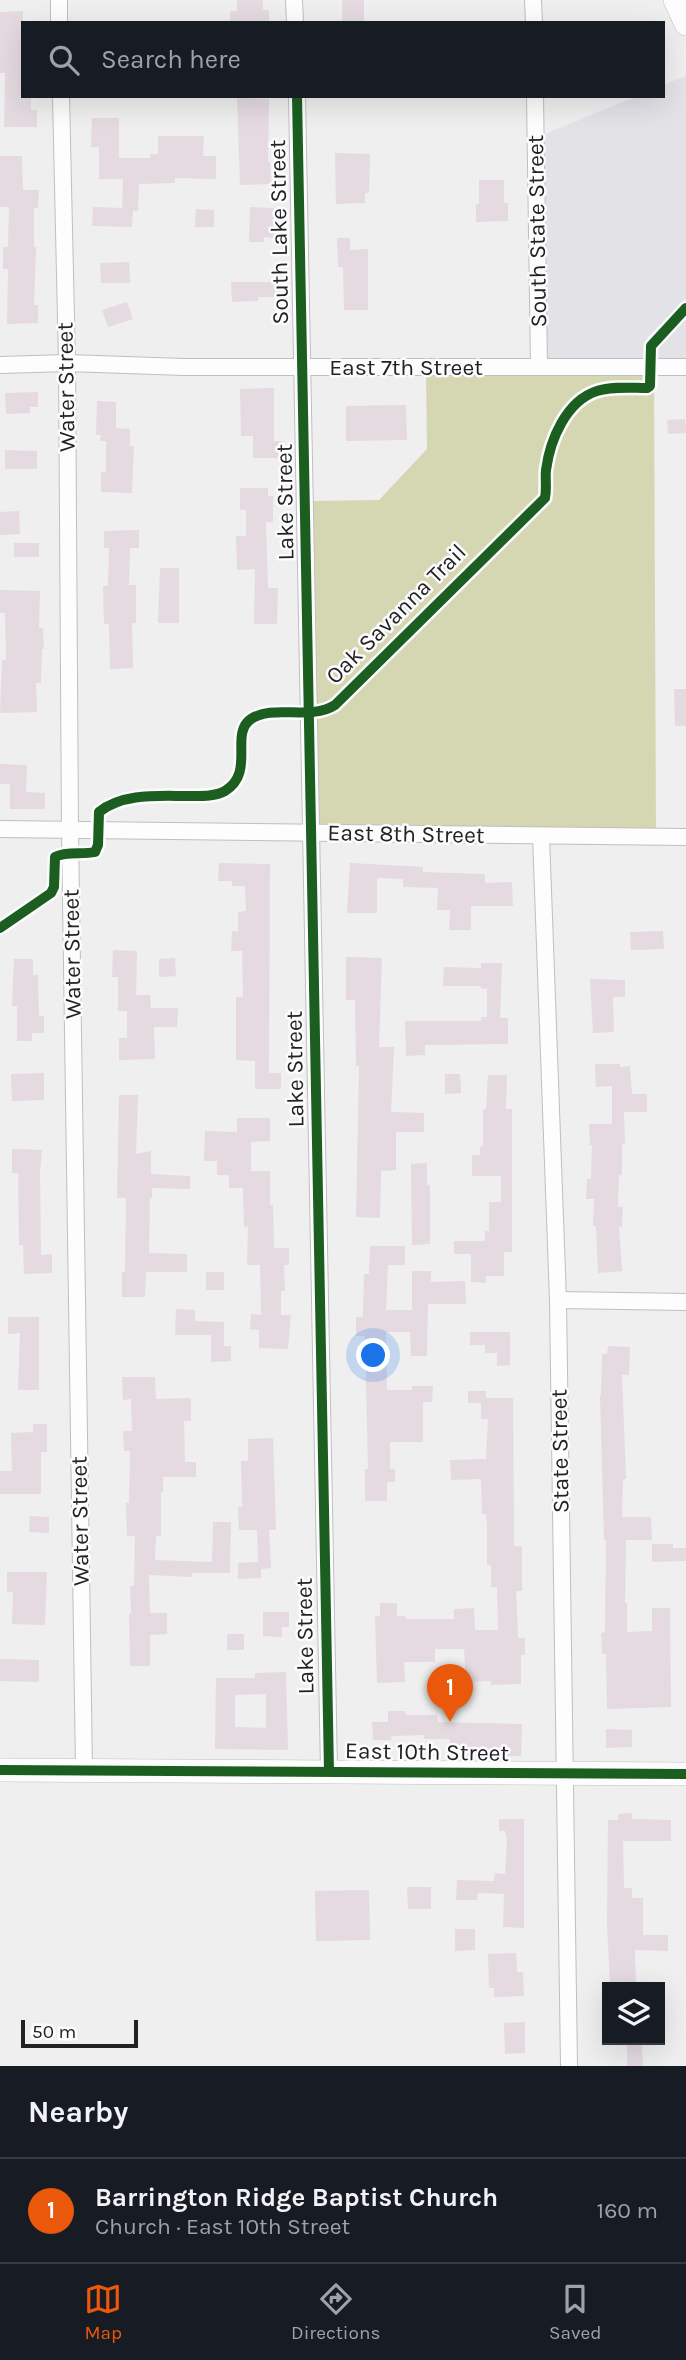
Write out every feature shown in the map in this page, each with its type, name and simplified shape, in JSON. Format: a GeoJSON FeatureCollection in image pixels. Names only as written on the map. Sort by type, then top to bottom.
{"type":"FeatureCollection","features":[{"type":"Feature","properties":{"kind":"main road"},"geometry":{"type":"LineString","coordinates":[[675,0],[686,24]]}},
{"type":"Feature","properties":{"kind":"main road","name":"East 10th Street"},"geometry":{"type":"LineString","coordinates":[[0,1770],[686,1774]]}},
{"type":"Feature","properties":{"kind":"street"},"geometry":{"type":"LineString","coordinates":[[59,0],[60,21]]}},
{"type":"Feature","properties":{"kind":"street"},"geometry":{"type":"LineString","coordinates":[[294,0],[295,21]]}},
{"type":"Feature","properties":{"kind":"street"},"geometry":{"type":"LineString","coordinates":[[533,0],[534,21]]}},
{"type":"Feature","properties":{"kind":"street","name":"Water Street"},"geometry":{"type":"LineString","coordinates":[[61,98],[84,1770]]}},
{"type":"Feature","properties":{"kind":"street","name":"South Lake Street"},"geometry":{"type":"LineString","coordinates":[[297,98],[303,367]]}},
{"type":"Feature","properties":{"kind":"street","name":"South State Street"},"geometry":{"type":"LineString","coordinates":[[535,98],[539,366]]}},
{"type":"Feature","properties":{"kind":"street","name":"East 7th Street"},"geometry":{"type":"LineString","coordinates":[[0,365],[66,363],[184,367],[686,368]]}},
{"type":"Feature","properties":{"kind":"street","name":"Lake Street"},"geometry":{"type":"LineString","coordinates":[[303,367],[329,1771]]}},
{"type":"Feature","properties":{"kind":"street","name":"East 8th Street"},"geometry":{"type":"LineString","coordinates":[[0,829],[686,837]]}},
{"type":"Feature","properties":{"kind":"street","name":"State Street"},"geometry":{"type":"LineString","coordinates":[[541,836],[558,1300],[569,2066]]}},
{"type":"Feature","properties":{"kind":"street"},"geometry":{"type":"LineString","coordinates":[[558,1300],[686,1302]]}},
{"type":"Feature","properties":{"kind":"shaded area"},"geometry":{"type":"Polygon","coordinates":[[[686,76],[686,298],[648,337],[646,364],[543,363],[538,137],[632,98],[665,98],[665,84],[686,76]]]}},
{"type":"Feature","properties":{"kind":"shaded area"},"geometry":{"type":"Polygon","coordinates":[[[686,312],[686,364],[654,365],[654,345],[686,312]]]}},
{"type":"Feature","properties":{"kind":"green space"},"geometry":{"type":"Polygon","coordinates":[[[426,373],[654,373],[656,832],[317,830],[309,501],[379,500],[427,449],[426,373]]]}},
{"type":"Feature","properties":{"kind":"building"},"geometry":{"type":"Polygon","coordinates":[[[237,0],[263,0],[263,10],[269,10],[269,21],[230,21],[230,11],[237,11],[237,0]]]}},
{"type":"Feature","properties":{"kind":"building"},"geometry":{"type":"Polygon","coordinates":[[[342,0],[364,0],[364,21],[342,21],[342,0]]]}},
{"type":"Feature","properties":{"kind":"building"},"geometry":{"type":"Polygon","coordinates":[[[23,11],[21,98],[31,98],[31,110],[37,110],[37,127],[4,127],[5,73],[0,73],[0,12],[23,11]]]}},
{"type":"Feature","properties":{"kind":"building"},"geometry":{"type":"Polygon","coordinates":[[[237,98],[269,99],[268,162],[271,184],[240,185],[237,98]]]}},
{"type":"Feature","properties":{"kind":"building"},"geometry":{"type":"Polygon","coordinates":[[[92,118],[119,118],[119,158],[150,158],[150,154],[158,154],[158,136],[204,136],[203,156],[216,156],[216,179],[175,178],[175,183],[139,184],[138,211],[133,211],[132,227],[92,226],[93,207],[122,208],[123,179],[99,179],[99,147],[91,147],[92,118]]]}},
{"type":"Feature","properties":{"kind":"building"},"geometry":{"type":"Polygon","coordinates":[[[335,153],[370,154],[369,193],[365,193],[365,203],[336,204],[335,153]]]}},
{"type":"Feature","properties":{"kind":"building"},"geometry":{"type":"Polygon","coordinates":[[[0,156],[22,156],[23,190],[39,190],[38,208],[34,208],[34,305],[38,305],[38,323],[7,324],[8,269],[3,269],[3,247],[8,247],[9,207],[0,207],[0,156]]]}},
{"type":"Feature","properties":{"kind":"building"},"geometry":{"type":"Polygon","coordinates":[[[479,180],[504,180],[504,203],[508,203],[508,221],[476,222],[479,180]]]}},
{"type":"Feature","properties":{"kind":"building"},"geometry":{"type":"Polygon","coordinates":[[[250,207],[274,208],[274,238],[264,237],[264,242],[249,242],[250,207]]]}},
{"type":"Feature","properties":{"kind":"building"},"geometry":{"type":"Polygon","coordinates":[[[196,209],[214,210],[214,227],[195,227],[196,209]]]}},
{"type":"Feature","properties":{"kind":"building"},"geometry":{"type":"Polygon","coordinates":[[[337,238],[350,238],[350,250],[368,249],[368,310],[344,310],[343,267],[338,267],[337,238]]]}},
{"type":"Feature","properties":{"kind":"building"},"geometry":{"type":"Polygon","coordinates":[[[129,262],[130,283],[101,283],[100,263],[129,262]]]}},
{"type":"Feature","properties":{"kind":"building"},"geometry":{"type":"Polygon","coordinates":[[[231,282],[275,282],[275,297],[232,302],[231,282]]]}},
{"type":"Feature","properties":{"kind":"building"},"geometry":{"type":"Polygon","coordinates":[[[127,302],[133,319],[108,327],[102,310],[127,302]]]}},
{"type":"Feature","properties":{"kind":"building"},"geometry":{"type":"Polygon","coordinates":[[[274,388],[274,441],[283,441],[284,458],[253,458],[253,436],[241,436],[240,389],[274,388]]]}},
{"type":"Feature","properties":{"kind":"building"},"geometry":{"type":"Polygon","coordinates":[[[38,392],[38,407],[30,407],[30,413],[6,414],[5,393],[38,392]]]}},
{"type":"Feature","properties":{"kind":"building"},"geometry":{"type":"Polygon","coordinates":[[[97,401],[116,402],[116,428],[130,429],[130,446],[134,446],[132,493],[101,492],[101,472],[106,472],[106,441],[100,441],[101,435],[96,435],[97,401]]]}},
{"type":"Feature","properties":{"kind":"building"},"geometry":{"type":"Polygon","coordinates":[[[406,405],[407,440],[346,441],[346,406],[406,405]]]}},
{"type":"Feature","properties":{"kind":"building"},"geometry":{"type":"Polygon","coordinates":[[[685,419],[686,433],[668,434],[667,420],[685,419]]]}},
{"type":"Feature","properties":{"kind":"building"},"geometry":{"type":"Polygon","coordinates":[[[5,450],[37,451],[37,469],[5,469],[5,450]]]}},
{"type":"Feature","properties":{"kind":"building"},"geometry":{"type":"Polygon","coordinates":[[[240,488],[268,488],[268,496],[273,496],[273,522],[266,522],[268,588],[278,588],[277,624],[254,624],[255,569],[237,570],[236,536],[246,536],[246,510],[240,510],[240,488]]]}},
{"type":"Feature","properties":{"kind":"building"},"geometry":{"type":"Polygon","coordinates":[[[19,511],[20,534],[0,535],[0,512],[19,511]]]}},
{"type":"Feature","properties":{"kind":"building"},"geometry":{"type":"Polygon","coordinates":[[[139,530],[139,548],[130,548],[129,585],[136,585],[136,623],[132,623],[133,668],[110,669],[109,624],[104,624],[103,586],[108,586],[109,548],[104,548],[104,531],[139,530]]]}},
{"type":"Feature","properties":{"kind":"building"},"geometry":{"type":"Polygon","coordinates":[[[14,543],[39,543],[39,557],[14,557],[14,543]]]}},
{"type":"Feature","properties":{"kind":"building"},"geometry":{"type":"Polygon","coordinates":[[[160,568],[179,568],[179,623],[158,623],[160,568]]]}},
{"type":"Feature","properties":{"kind":"building"},"geometry":{"type":"Polygon","coordinates":[[[0,590],[40,591],[39,628],[43,628],[44,649],[41,683],[36,683],[37,712],[0,713],[2,660],[6,660],[5,613],[0,613],[0,590]]]}},
{"type":"Feature","properties":{"kind":"building"},"geometry":{"type":"Polygon","coordinates":[[[674,689],[686,689],[686,726],[675,726],[674,689]]]}},
{"type":"Feature","properties":{"kind":"building"},"geometry":{"type":"Polygon","coordinates":[[[0,764],[27,765],[26,792],[45,793],[45,809],[10,809],[10,784],[0,784],[0,764]]]}},
{"type":"Feature","properties":{"kind":"building"},"geometry":{"type":"Polygon","coordinates":[[[219,863],[270,864],[269,1073],[281,1073],[281,1089],[255,1089],[255,1061],[236,1060],[236,997],[243,997],[242,951],[231,951],[232,931],[238,932],[238,912],[246,911],[245,886],[232,886],[232,881],[218,881],[219,863]]]}},
{"type":"Feature","properties":{"kind":"building"},"geometry":{"type":"Polygon","coordinates":[[[350,863],[423,867],[423,872],[485,874],[485,883],[512,882],[513,906],[471,906],[471,930],[449,930],[450,910],[437,910],[438,888],[403,887],[403,879],[377,878],[377,913],[347,913],[350,863]]]}},
{"type":"Feature","properties":{"kind":"building"},"geometry":{"type":"Polygon","coordinates":[[[663,931],[664,949],[631,950],[630,932],[663,931]]]}},
{"type":"Feature","properties":{"kind":"building"},"geometry":{"type":"Polygon","coordinates":[[[113,950],[137,951],[136,995],[150,995],[151,1008],[178,1008],[177,1027],[154,1027],[155,1059],[119,1060],[119,1038],[127,1038],[127,1011],[118,1011],[118,977],[112,977],[113,950]]]}},
{"type":"Feature","properties":{"kind":"building"},"geometry":{"type":"Polygon","coordinates":[[[346,957],[382,958],[379,1047],[394,1047],[391,1112],[424,1113],[424,1132],[396,1132],[396,1170],[381,1171],[380,1218],[356,1217],[359,1066],[356,1066],[355,1000],[346,1000],[346,957]]]}},
{"type":"Feature","properties":{"kind":"building"},"geometry":{"type":"Polygon","coordinates":[[[175,958],[176,976],[159,977],[159,959],[175,958]]]}},
{"type":"Feature","properties":{"kind":"building"},"geometry":{"type":"Polygon","coordinates":[[[14,959],[33,959],[33,975],[38,975],[39,1016],[44,1016],[44,1033],[32,1033],[32,1041],[17,1041],[17,1006],[12,1006],[14,959]]]}},
{"type":"Feature","properties":{"kind":"building"},"geometry":{"type":"Polygon","coordinates":[[[481,963],[502,963],[500,1018],[508,1018],[508,1044],[425,1045],[425,1055],[406,1056],[405,1021],[481,1021],[481,1017],[487,1017],[487,988],[443,986],[444,967],[481,968],[481,963]]]}},
{"type":"Feature","properties":{"kind":"building"},"geometry":{"type":"Polygon","coordinates":[[[590,979],[625,980],[625,997],[613,997],[614,1032],[593,1033],[590,979]]]}},
{"type":"Feature","properties":{"kind":"building"},"geometry":{"type":"Polygon","coordinates":[[[595,1064],[630,1066],[632,1094],[647,1094],[647,1112],[624,1112],[625,1144],[622,1144],[618,1207],[623,1207],[622,1227],[619,1227],[622,1271],[598,1273],[596,1226],[593,1226],[594,1199],[586,1199],[587,1179],[591,1179],[592,1145],[589,1124],[612,1124],[612,1086],[596,1087],[595,1064]]]}},
{"type":"Feature","properties":{"kind":"building"},"geometry":{"type":"Polygon","coordinates":[[[44,1073],[44,1100],[12,1101],[11,1074],[44,1073]]]}},
{"type":"Feature","properties":{"kind":"building"},"geometry":{"type":"Polygon","coordinates":[[[445,1074],[460,1074],[461,1093],[445,1094],[445,1074]]]}},
{"type":"Feature","properties":{"kind":"building"},"geometry":{"type":"Polygon","coordinates":[[[488,1075],[507,1075],[506,1109],[512,1109],[512,1252],[504,1252],[504,1276],[486,1276],[486,1283],[471,1282],[471,1254],[454,1254],[454,1241],[485,1241],[485,1231],[489,1231],[489,1202],[501,1202],[501,1176],[472,1176],[472,1155],[480,1155],[480,1147],[483,1146],[483,1109],[486,1109],[488,1075]]]}},
{"type":"Feature","properties":{"kind":"building"},"geometry":{"type":"Polygon","coordinates":[[[119,1095],[138,1095],[136,1154],[151,1151],[151,1174],[190,1176],[190,1189],[152,1188],[149,1253],[187,1254],[187,1272],[146,1272],[145,1297],[122,1297],[126,1198],[117,1198],[119,1095]]]}},
{"type":"Feature","properties":{"kind":"building"},"geometry":{"type":"Polygon","coordinates":[[[237,1118],[270,1118],[270,1141],[251,1142],[251,1171],[270,1171],[274,1248],[289,1248],[289,1265],[284,1265],[285,1291],[281,1291],[281,1315],[291,1315],[288,1349],[259,1348],[259,1330],[250,1329],[251,1314],[261,1315],[260,1265],[247,1265],[248,1226],[244,1227],[243,1188],[229,1188],[229,1175],[217,1175],[217,1161],[204,1161],[205,1131],[237,1132],[237,1118]]]}},
{"type":"Feature","properties":{"kind":"building"},"geometry":{"type":"Polygon","coordinates":[[[12,1149],[42,1150],[41,1255],[52,1254],[52,1273],[24,1274],[23,1245],[19,1245],[18,1173],[12,1173],[12,1149]]]}},
{"type":"Feature","properties":{"kind":"building"},"geometry":{"type":"Polygon","coordinates":[[[427,1163],[427,1185],[430,1185],[430,1244],[412,1245],[411,1164],[427,1163]]]}},
{"type":"Feature","properties":{"kind":"building"},"geometry":{"type":"Polygon","coordinates":[[[370,1246],[405,1246],[405,1265],[388,1265],[386,1310],[412,1310],[412,1271],[431,1271],[431,1282],[465,1281],[466,1304],[428,1304],[427,1356],[411,1356],[410,1332],[386,1332],[387,1390],[412,1390],[412,1386],[433,1386],[432,1402],[423,1402],[423,1442],[390,1442],[390,1469],[395,1469],[395,1482],[387,1482],[387,1501],[365,1501],[365,1469],[368,1469],[365,1336],[356,1336],[356,1317],[363,1317],[364,1274],[369,1274],[370,1246]]]}},
{"type":"Feature","properties":{"kind":"building"},"geometry":{"type":"Polygon","coordinates":[[[206,1272],[224,1272],[224,1290],[206,1290],[206,1272]]]}},
{"type":"Feature","properties":{"kind":"building"},"geometry":{"type":"Polygon","coordinates":[[[176,1309],[195,1310],[195,1321],[224,1322],[224,1346],[231,1346],[231,1361],[211,1362],[211,1335],[175,1335],[176,1309]]]}},
{"type":"Feature","properties":{"kind":"building"},"geometry":{"type":"Polygon","coordinates":[[[8,1317],[39,1317],[39,1390],[18,1390],[20,1333],[8,1334],[8,1317]]]}},
{"type":"Feature","properties":{"kind":"building"},"geometry":{"type":"Polygon","coordinates":[[[470,1332],[510,1332],[510,1365],[497,1366],[497,1353],[485,1353],[485,1345],[470,1345],[470,1332]]]}},
{"type":"Feature","properties":{"kind":"building"},"geometry":{"type":"Polygon","coordinates":[[[608,1346],[630,1347],[629,1375],[622,1375],[626,1479],[623,1479],[622,1517],[651,1517],[652,1540],[626,1540],[627,1632],[652,1631],[652,1608],[670,1608],[671,1707],[607,1709],[606,1654],[602,1654],[601,1633],[605,1632],[606,1540],[600,1395],[602,1354],[607,1354],[608,1346]]]}},
{"type":"Feature","properties":{"kind":"building"},"geometry":{"type":"Polygon","coordinates":[[[122,1377],[155,1377],[156,1399],[191,1398],[191,1421],[184,1421],[185,1462],[196,1462],[196,1477],[163,1477],[161,1536],[156,1536],[155,1560],[212,1562],[213,1522],[231,1522],[230,1573],[192,1573],[192,1577],[149,1575],[150,1613],[167,1613],[167,1634],[150,1635],[150,1666],[130,1666],[130,1586],[134,1586],[135,1536],[127,1536],[126,1503],[129,1503],[130,1451],[124,1451],[123,1431],[132,1431],[131,1399],[123,1400],[122,1377]]]}},
{"type":"Feature","properties":{"kind":"building"},"geometry":{"type":"Polygon","coordinates":[[[468,1391],[486,1391],[486,1398],[513,1398],[514,1546],[522,1546],[522,1591],[516,1591],[518,1638],[525,1638],[525,1655],[521,1655],[521,1684],[466,1682],[464,1649],[435,1649],[435,1662],[404,1662],[405,1682],[377,1683],[375,1616],[380,1616],[380,1603],[397,1603],[397,1616],[406,1616],[406,1619],[454,1619],[454,1609],[474,1608],[475,1630],[498,1630],[497,1587],[491,1587],[491,1565],[487,1565],[487,1525],[486,1514],[482,1514],[481,1479],[451,1480],[450,1460],[486,1459],[488,1419],[481,1419],[481,1403],[468,1403],[468,1391]]]}},
{"type":"Feature","properties":{"kind":"building"},"geometry":{"type":"Polygon","coordinates":[[[33,1424],[47,1424],[47,1452],[41,1452],[41,1494],[0,1494],[0,1471],[12,1471],[11,1433],[33,1432],[33,1424]]]}},
{"type":"Feature","properties":{"kind":"building"},"geometry":{"type":"Polygon","coordinates":[[[273,1438],[276,1530],[269,1530],[271,1568],[261,1569],[261,1578],[238,1579],[238,1563],[258,1562],[257,1530],[239,1530],[238,1507],[242,1507],[241,1461],[248,1461],[248,1439],[273,1438]]]}},
{"type":"Feature","properties":{"kind":"building"},"geometry":{"type":"Polygon","coordinates":[[[30,1516],[49,1517],[49,1533],[29,1532],[30,1516]]]}},
{"type":"Feature","properties":{"kind":"building"},"geometry":{"type":"Polygon","coordinates":[[[652,1544],[673,1544],[673,1548],[686,1548],[686,1561],[652,1562],[652,1544]]]}},
{"type":"Feature","properties":{"kind":"building"},"geometry":{"type":"Polygon","coordinates":[[[7,1572],[47,1572],[45,1625],[12,1624],[13,1592],[7,1592],[7,1572]]]}},
{"type":"Feature","properties":{"kind":"building"},"geometry":{"type":"Polygon","coordinates":[[[263,1612],[289,1612],[289,1627],[282,1627],[282,1637],[263,1636],[263,1612]]]}},
{"type":"Feature","properties":{"kind":"building"},"geometry":{"type":"Polygon","coordinates":[[[227,1634],[244,1634],[244,1650],[227,1650],[227,1634]]]}},
{"type":"Feature","properties":{"kind":"building"},"geometry":{"type":"Polygon","coordinates":[[[0,1659],[39,1660],[39,1682],[0,1681],[0,1659]]]}},
{"type":"Feature","properties":{"kind":"building"},"geometry":{"type":"Polygon","coordinates":[[[286,1672],[288,1750],[215,1749],[216,1678],[255,1678],[255,1673],[286,1672]],[[266,1694],[235,1695],[235,1727],[266,1728],[266,1694]]]}},
{"type":"Feature","properties":{"kind":"building"},"geometry":{"type":"Polygon","coordinates":[[[388,1711],[405,1711],[406,1715],[437,1715],[438,1722],[522,1724],[521,1756],[450,1756],[450,1739],[424,1739],[424,1735],[391,1736],[392,1740],[373,1740],[372,1722],[388,1722],[388,1711]]]}},
{"type":"Feature","properties":{"kind":"building"},"geometry":{"type":"Polygon","coordinates":[[[606,1729],[632,1730],[632,1747],[606,1748],[606,1729]]]}},
{"type":"Feature","properties":{"kind":"building"},"geometry":{"type":"Polygon","coordinates":[[[632,1813],[632,1819],[671,1820],[671,1841],[623,1841],[624,1888],[632,1888],[632,1898],[643,1898],[643,1935],[668,1935],[668,1951],[635,1950],[636,1982],[610,1982],[607,1924],[608,1820],[618,1820],[618,1814],[632,1813]]]}},
{"type":"Feature","properties":{"kind":"building"},"geometry":{"type":"Polygon","coordinates":[[[499,1819],[524,1819],[524,1928],[503,1927],[504,1894],[478,1893],[477,1900],[456,1900],[457,1880],[494,1881],[495,1873],[505,1874],[507,1840],[505,1831],[499,1831],[499,1819]]]}},
{"type":"Feature","properties":{"kind":"building"},"geometry":{"type":"Polygon","coordinates":[[[407,1887],[431,1887],[431,1909],[408,1909],[407,1887]]]}},
{"type":"Feature","properties":{"kind":"building"},"geometry":{"type":"Polygon","coordinates":[[[369,1890],[370,1940],[316,1941],[315,1891],[369,1890]]]}},
{"type":"Feature","properties":{"kind":"building"},"geometry":{"type":"Polygon","coordinates":[[[455,1929],[475,1929],[475,1950],[455,1951],[455,1929]]]}},
{"type":"Feature","properties":{"kind":"building"},"geometry":{"type":"Polygon","coordinates":[[[516,1953],[517,1972],[523,1972],[524,1996],[494,1997],[494,1988],[489,1988],[488,1954],[516,1953]]]}},
{"type":"Feature","properties":{"kind":"building"},"geometry":{"type":"Polygon","coordinates":[[[525,2022],[525,2053],[505,2054],[504,2023],[525,2022]]]}},
{"type":"Feature","properties":{"kind":"building"},"geometry":{"type":"Polygon","coordinates":[[[627,2045],[642,2045],[643,2066],[627,2066],[627,2045]]]}},
{"type":"Feature","properties":{"kind":"cycle path","name":"Oak Savanna Trail"},"geometry":{"type":"LineString","coordinates":[[297,98],[329,1771]]}},
{"type":"Feature","properties":{"kind":"cycle path","name":"Oak Savanna Trail"},"geometry":{"type":"LineString","coordinates":[[0,928],[51,893],[54,887],[55,857],[95,852],[98,845],[99,812],[108,806],[119,801],[153,796],[207,796],[221,793],[234,783],[239,774],[242,734],[251,719],[270,713],[314,712],[335,705],[545,498],[546,470],[551,446],[568,412],[586,396],[603,389],[650,386],[651,346],[686,308]]}},
{"type":"Feature","properties":{"kind":"cycle path"},"geometry":{"type":"LineString","coordinates":[[0,1770],[686,1774]]}},
{"type":"Feature","properties":{"kind":"place","name":"Barrington Ridge Baptist Church"},"geometry":{"type":"Point","coordinates":[450,1722]}}]}
